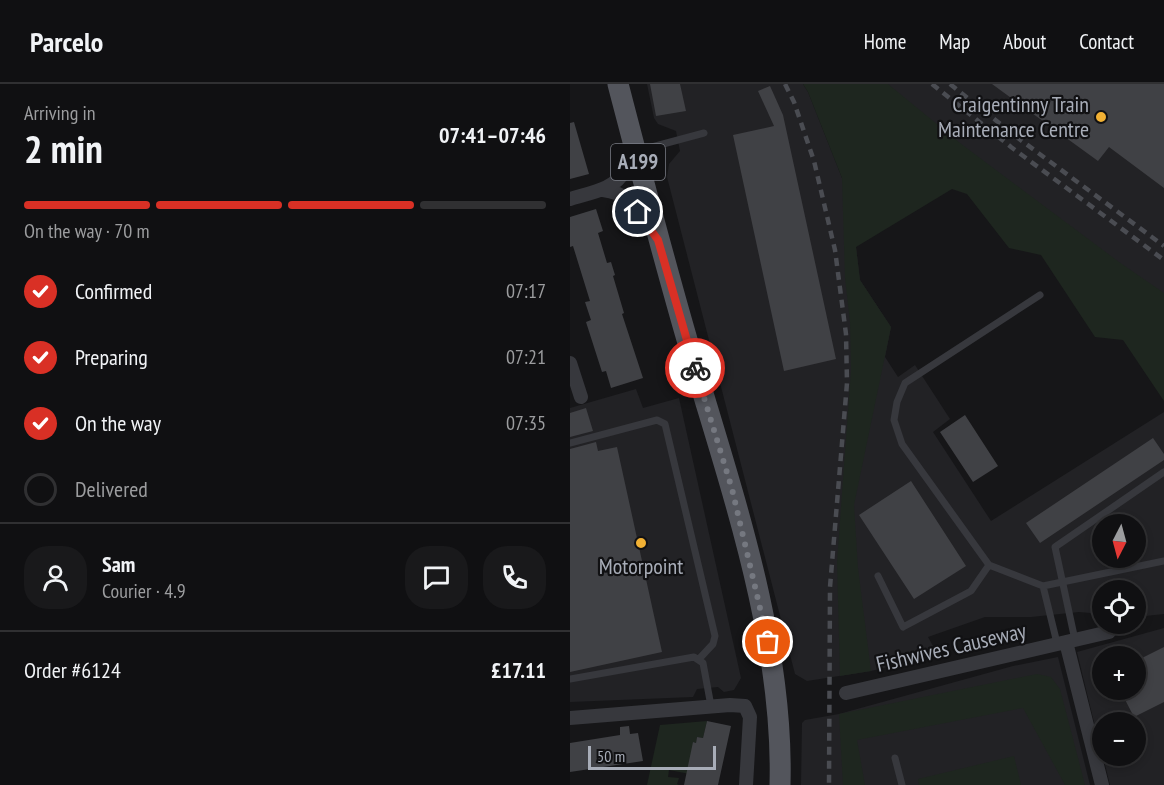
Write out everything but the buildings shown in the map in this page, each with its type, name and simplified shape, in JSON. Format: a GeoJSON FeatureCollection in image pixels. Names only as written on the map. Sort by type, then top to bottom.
{"type":"FeatureCollection","features":[{"type":"Feature","properties":{"kind":"main road","name":"A199"},"geometry":{"type":"LineString","coordinates":[[618,84],[658,240],[732,489],[757,591],[775,690],[781,744],[780,785]]}},
{"type":"Feature","properties":{"kind":"street"},"geometry":{"type":"LineString","coordinates":[[570,199],[603,190],[616,182],[625,170],[634,146]]}},
{"type":"Feature","properties":{"kind":"street"},"geometry":{"type":"LineString","coordinates":[[603,190],[613,191],[628,198],[658,240]]}},
{"type":"Feature","properties":{"kind":"street"},"geometry":{"type":"LineString","coordinates":[[570,363],[580,397]]}},
{"type":"Feature","properties":{"kind":"street","name":"Fishwives Causeway"},"geometry":{"type":"LineString","coordinates":[[846,693],[1100,634]]}},
{"type":"Feature","properties":{"kind":"street"},"geometry":{"type":"LineString","coordinates":[[1066,642],[1102,785]]}},
{"type":"Feature","properties":{"kind":"street"},"geometry":{"type":"LineString","coordinates":[[570,718],[711,706],[745,706],[750,717],[746,785]]}},
{"type":"Feature","properties":{"kind":"lane"},"geometry":{"type":"LineString","coordinates":[[634,146],[704,133]]}},
{"type":"Feature","properties":{"kind":"lane"},"geometry":{"type":"LineString","coordinates":[[1040,295],[906,383],[897,402],[894,420],[902,444],[988,565],[1043,586],[1164,561]]}},
{"type":"Feature","properties":{"kind":"lane"},"geometry":{"type":"LineString","coordinates":[[570,443],[657,420],[665,424],[715,636],[713,644],[699,659]]}},
{"type":"Feature","properties":{"kind":"lane"},"geometry":{"type":"LineString","coordinates":[[1066,642],[1062,581],[1055,547],[1164,472]]}},
{"type":"Feature","properties":{"kind":"lane"},"geometry":{"type":"LineString","coordinates":[[878,576],[903,627],[971,591],[988,565]]}},
{"type":"Feature","properties":{"kind":"lane"},"geometry":{"type":"LineString","coordinates":[[1043,586],[1066,642]]}},
{"type":"Feature","properties":{"kind":"lane"},"geometry":{"type":"LineString","coordinates":[[570,679],[694,657],[699,659],[704,668],[711,706]]}},
{"type":"Feature","properties":{"kind":"lane"},"geometry":{"type":"LineString","coordinates":[[895,758],[902,785]]}},
{"type":"Feature","properties":{"kind":"shaded area"},"geometry":{"type":"Polygon","coordinates":[[[647,84],[803,84],[842,178],[860,280],[891,327],[885,357],[898,377],[915,365],[950,419],[933,432],[991,521],[1164,412],[1164,614],[1146,616],[1146,580],[1092,580],[1092,613],[985,617],[928,637],[938,655],[871,671],[807,681],[795,674],[667,177],[669,164],[680,151],[676,131],[658,124],[654,118],[647,84]]]}},
{"type":"Feature","properties":{"kind":"shaded area"},"geometry":{"type":"Polygon","coordinates":[[[803,84],[888,84],[960,143],[1164,293],[1164,401],[1123,340],[1095,337],[1041,255],[1009,248],[967,194],[952,189],[856,247],[860,280],[891,327],[854,505],[858,568],[871,671],[840,676],[837,562],[851,370],[842,178],[803,84]]]}},
{"type":"Feature","properties":{"kind":"shaded area"},"geometry":{"type":"Polygon","coordinates":[[[877,84],[1164,84],[1164,323],[877,84]]]}},
{"type":"Feature","properties":{"kind":"shaded area","name":"Motorpoint"},"geometry":{"type":"Polygon","coordinates":[[[636,389],[643,408],[679,398],[741,678],[734,690],[724,692],[718,687],[697,689],[693,697],[570,702],[570,408],[636,389]]]}},
{"type":"Feature","properties":{"kind":"shaded area"},"geometry":{"type":"Polygon","coordinates":[[[1164,628],[1164,785],[1110,785],[1105,766],[1146,766],[1146,712],[1092,714],[1077,652],[1092,648],[1092,700],[1146,700],[1146,646],[1099,646],[1164,628]]]}},
{"type":"Feature","properties":{"kind":"shaded area"},"geometry":{"type":"Polygon","coordinates":[[[1058,657],[1090,785],[801,785],[802,723],[805,720],[839,714],[1013,666],[1058,657]]]}},
{"type":"Feature","properties":{"kind":"shaded area"},"geometry":{"type":"Polygon","coordinates":[[[1037,674],[1051,677],[1060,689],[1085,785],[1065,785],[1023,708],[857,740],[865,785],[843,785],[839,714],[1037,674]]]}},
{"type":"Feature","properties":{"kind":"shaded area"},"geometry":{"type":"Polygon","coordinates":[[[707,721],[703,738],[697,737],[696,743],[693,742],[695,775],[669,770],[668,777],[679,778],[677,784],[679,785],[647,785],[660,725],[707,721]]]}},
{"type":"Feature","properties":{"kind":"shaded area"},"geometry":{"type":"Polygon","coordinates":[[[1014,756],[1021,785],[919,785],[918,779],[1014,756]]]}},
{"type":"Feature","properties":{"kind":"railway"},"geometry":{"type":"LineString","coordinates":[[785,84],[794,102],[814,161],[835,250],[846,334],[847,383],[830,587],[829,785]]}},
{"type":"Feature","properties":{"kind":"railway"},"geometry":{"type":"LineString","coordinates":[[932,84],[1011,147],[1164,260]]}},
{"type":"Feature","properties":{"kind":"railway"},"geometry":{"type":"LineString","coordinates":[[950,84],[1018,138],[1164,246]]}},
{"type":"Feature","properties":{"kind":"way so far"},"geometry":{"type":"LineString","coordinates":[[695,368],[732,489],[768,642]]}},
{"type":"Feature","properties":{"kind":"place","name":"Craigentinny Train Maintenance Centre"},"geometry":{"type":"Point","coordinates":[1101,117]}},
{"type":"Feature","properties":{"kind":"place","name":"Motorpoint"},"geometry":{"type":"Point","coordinates":[641,543]}},
{"type":"Feature","properties":{"kind":"route"},"geometry":{"type":"LineString","coordinates":[[638,212],[658,240],[695,368]]}}]}
